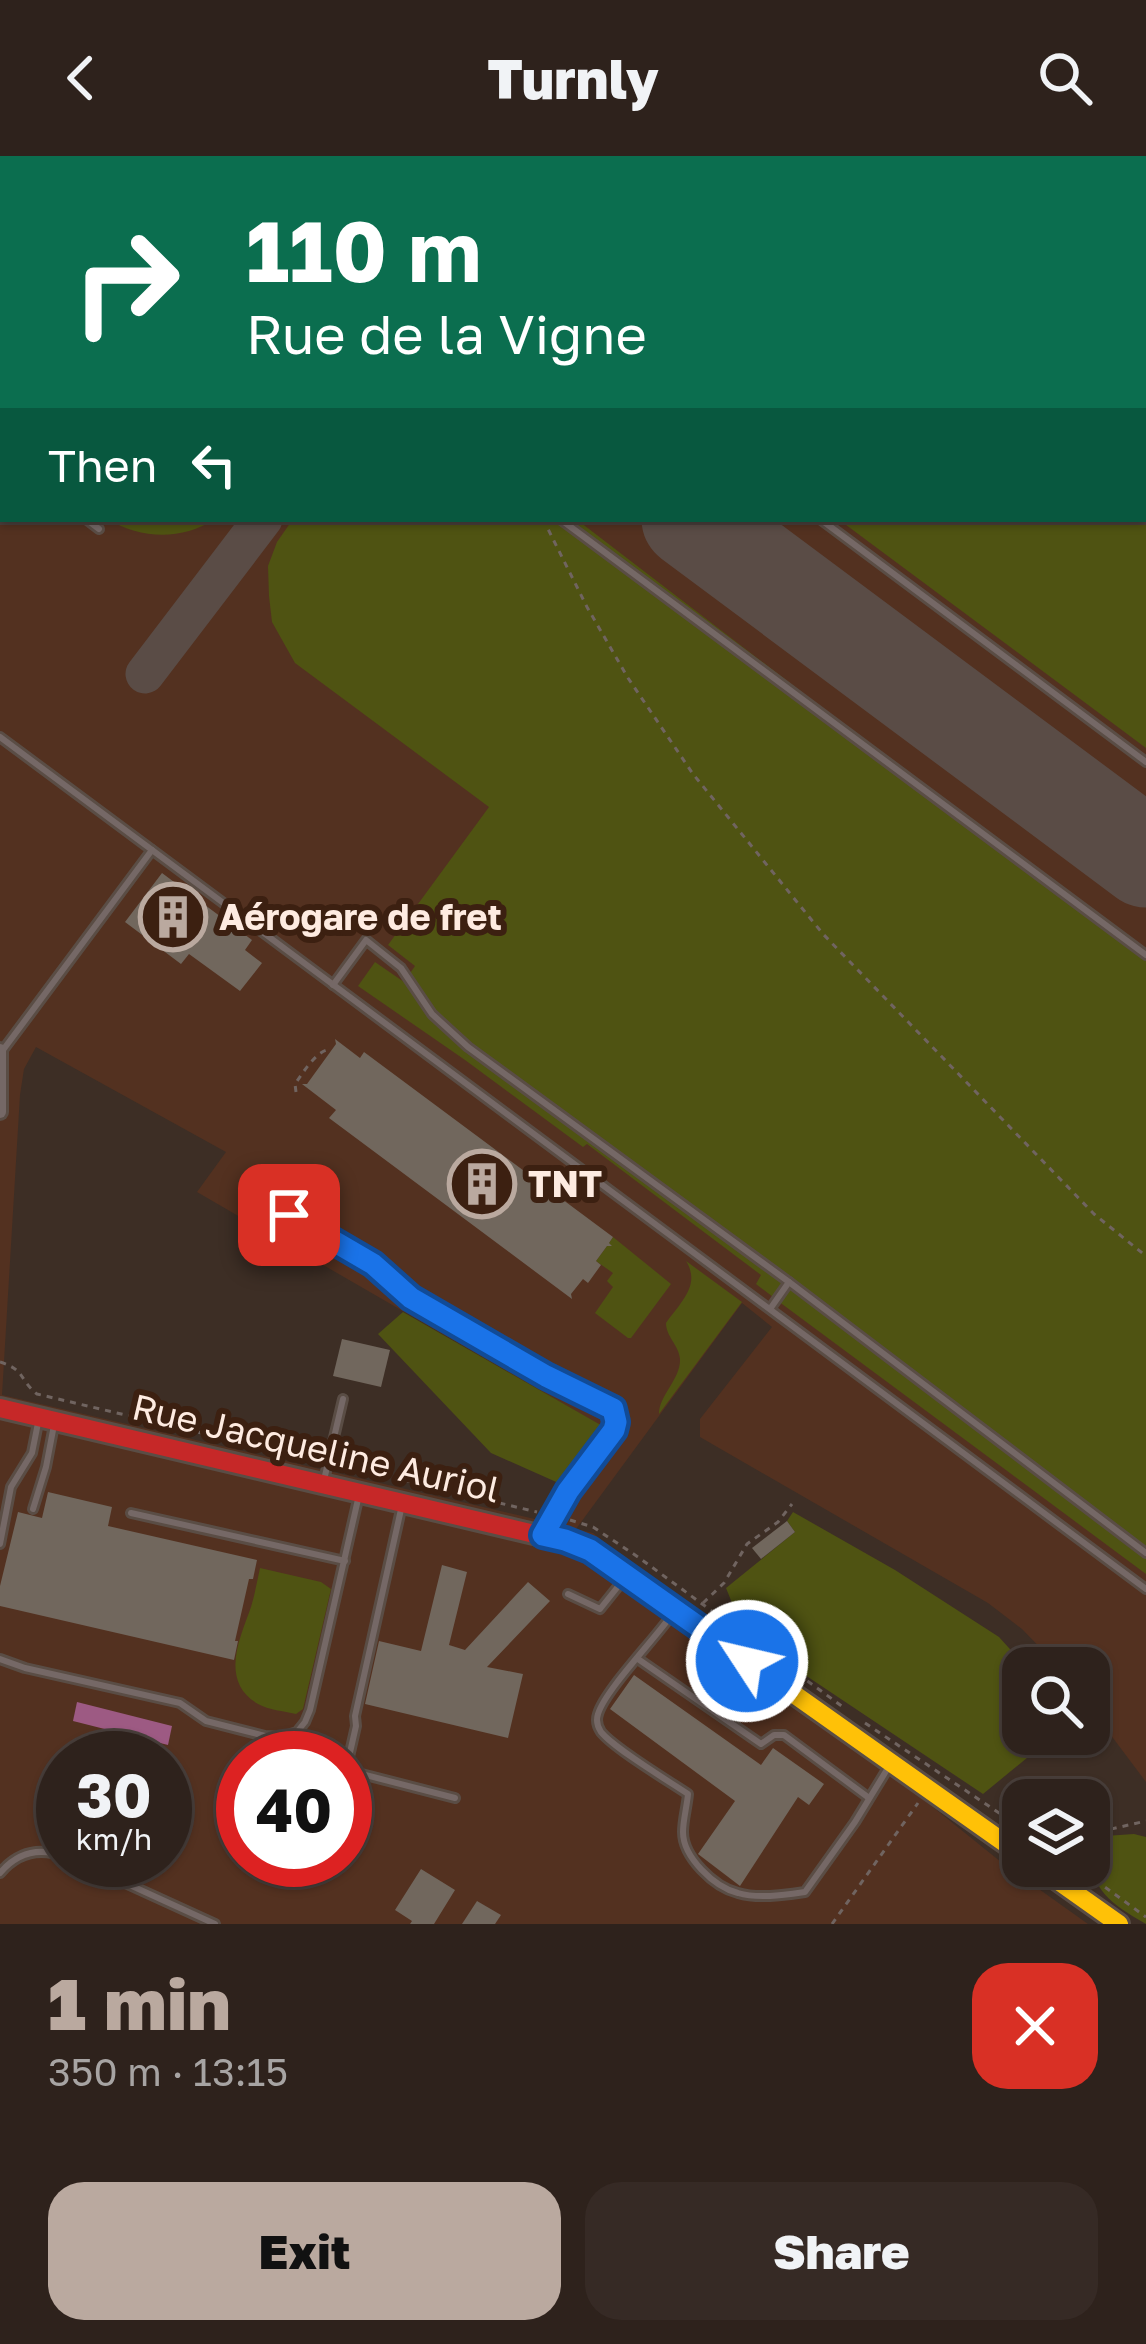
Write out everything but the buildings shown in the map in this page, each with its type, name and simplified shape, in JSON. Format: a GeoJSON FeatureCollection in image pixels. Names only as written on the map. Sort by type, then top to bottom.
{"type":"FeatureCollection","features":[{"type":"Feature","properties":{"kind":"street"},"geometry":{"type":"LineString","coordinates":[[0,1112],[1,1052]]}},
{"type":"Feature","properties":{"kind":"street"},"geometry":{"type":"LineString","coordinates":[[289,1215],[373,1264],[411,1298],[613,1409],[614,1430],[568,1491],[543,1535]]}},
{"type":"Feature","properties":{"kind":"street","name":"Rue Jacqueline Auriol"},"geometry":{"type":"LineString","coordinates":[[0,1408],[565,1540],[590,1550],[1002,1841]]}},
{"type":"Feature","properties":{"kind":"street"},"geometry":{"type":"LineString","coordinates":[[1067,1887],[1119,1924]]}},
{"type":"Feature","properties":{"kind":"lane"},"geometry":{"type":"LineString","coordinates":[[90,522],[99,529]]}},
{"type":"Feature","properties":{"kind":"lane"},"geometry":{"type":"LineString","coordinates":[[564,522],[1146,955]]}},
{"type":"Feature","properties":{"kind":"lane"},"geometry":{"type":"LineString","coordinates":[[824,522],[1146,762]]}},
{"type":"Feature","properties":{"kind":"lane"},"geometry":{"type":"LineString","coordinates":[[0,737],[1146,1589]]}},
{"type":"Feature","properties":{"kind":"lane"},"geometry":{"type":"LineString","coordinates":[[1,1052],[152,850]]}},
{"type":"Feature","properties":{"kind":"lane"},"geometry":{"type":"LineString","coordinates":[[333,985],[366,940],[401,968],[432,1014],[468,1047],[789,1282],[1146,1553]]}},
{"type":"Feature","properties":{"kind":"lane"},"geometry":{"type":"LineString","coordinates":[[770,1309],[789,1282]]}},
{"type":"Feature","properties":{"kind":"lane"},"geometry":{"type":"LineString","coordinates":[[323,1484],[343,1399]]}},
{"type":"Feature","properties":{"kind":"lane"},"geometry":{"type":"LineString","coordinates":[[33,1509],[46,1468],[47,1420]]}},
{"type":"Feature","properties":{"kind":"lane"},"geometry":{"type":"LineString","coordinates":[[0,1544],[10,1487],[47,1420]]}},
{"type":"Feature","properties":{"kind":"lane"},"geometry":{"type":"LineString","coordinates":[[0,1659],[180,1703],[206,1721],[265,1736],[297,1732],[310,1711],[360,1492]]}},
{"type":"Feature","properties":{"kind":"lane"},"geometry":{"type":"LineString","coordinates":[[403,1502],[346,1770],[455,1798]]}},
{"type":"Feature","properties":{"kind":"lane"},"geometry":{"type":"LineString","coordinates":[[131,1514],[344,1562]]}},
{"type":"Feature","properties":{"kind":"lane"},"geometry":{"type":"LineString","coordinates":[[568,1594],[600,1609],[626,1576]]}},
{"type":"Feature","properties":{"kind":"lane"},"geometry":{"type":"LineString","coordinates":[[675,1610],[597,1721],[601,1731],[688,1794],[682,1834],[690,1858],[708,1875],[736,1893],[805,1892],[891,1762]]}},
{"type":"Feature","properties":{"kind":"lane"},"geometry":{"type":"LineString","coordinates":[[638,1659],[761,1744],[774,1735],[784,1735],[868,1798]]}},
{"type":"Feature","properties":{"kind":"lane"},"geometry":{"type":"LineString","coordinates":[[0,1873],[27,1852],[36,1851]]}},
{"type":"Feature","properties":{"kind":"lane"},"geometry":{"type":"LineString","coordinates":[[134,1887],[215,1924]]}},
{"type":"Feature","properties":{"kind":"path"},"geometry":{"type":"LineString","coordinates":[[544,522],[628,679],[693,774],[823,934],[1094,1214],[1146,1256]]}},
{"type":"Feature","properties":{"kind":"path"},"geometry":{"type":"LineString","coordinates":[[296,1092],[295,1084],[320,1052],[327,1050]]}},
{"type":"Feature","properties":{"kind":"path"},"geometry":{"type":"LineString","coordinates":[[0,1362],[21,1372],[37,1394],[593,1527],[845,1709]]}},
{"type":"Feature","properties":{"kind":"path"},"geometry":{"type":"LineString","coordinates":[[702,1604],[724,1582],[747,1544],[778,1522],[792,1504]]}},
{"type":"Feature","properties":{"kind":"path"},"geometry":{"type":"LineString","coordinates":[[860,1720],[1002,1815]]}},
{"type":"Feature","properties":{"kind":"path"},"geometry":{"type":"LineString","coordinates":[[832,1924],[928,1789]]}},
{"type":"Feature","properties":{"kind":"path"},"geometry":{"type":"LineString","coordinates":[[1110,1829],[1146,1821]]}},
{"type":"Feature","properties":{"kind":"path"},"geometry":{"type":"LineString","coordinates":[[1105,1887],[1146,1917]]}},
{"type":"Feature","properties":{"kind":"shaded area"},"geometry":{"type":"Polygon","coordinates":[[[0,522],[1146,522],[1146,1782],[1110,1734],[1110,1647],[1040,1647],[988,1603],[700,1437],[700,1419],[772,1327],[742,1303],[576,1529],[593,1533],[1002,1863],[1002,1887],[1036,1887],[1088,1924],[0,1924],[0,522]],[[36,1047],[24,1069],[20,1095],[2,1395],[539,1520],[605,1428],[197,1192],[226,1152],[36,1047]]]}},
{"type":"Feature","properties":{"kind":"shaded area"},"geometry":{"type":"Polygon","coordinates":[[[114,522],[209,522],[175,534],[133,531],[114,522]]]}},
{"type":"Feature","properties":{"kind":"shaded area"},"geometry":{"type":"Polygon","coordinates":[[[291,522],[580,522],[1146,956],[1146,1574],[756,1284],[761,1275],[587,1144],[583,1147],[358,986],[375,962],[404,982],[415,966],[388,945],[489,807],[295,663],[272,622],[268,566],[291,522]]]}},
{"type":"Feature","properties":{"kind":"shaded area"},"geometry":{"type":"Polygon","coordinates":[[[842,522],[1146,522],[1146,748],[842,522]]]}},
{"type":"Feature","properties":{"kind":"shaded area"},"geometry":{"type":"Polygon","coordinates":[[[613,1237],[671,1284],[631,1338],[595,1313],[613,1287],[607,1281],[613,1273],[596,1261],[613,1237]]]}},
{"type":"Feature","properties":{"kind":"shaded area"},"geometry":{"type":"Polygon","coordinates":[[[686,1261],[742,1302],[659,1414],[679,1366],[666,1323],[690,1286],[686,1261]]]}},
{"type":"Feature","properties":{"kind":"shaded area"},"geometry":{"type":"Polygon","coordinates":[[[403,1312],[606,1428],[563,1485],[491,1453],[378,1334],[403,1312]]]}},
{"type":"Feature","properties":{"kind":"shaded area"},"geometry":{"type":"Polygon","coordinates":[[[793,1512],[999,1637],[1008,1647],[1002,1647],[1002,1755],[1030,1755],[983,1794],[745,1635],[726,1588],[795,1532],[787,1521],[793,1512]]]}},
{"type":"Feature","properties":{"kind":"shaded area"},"geometry":{"type":"Polygon","coordinates":[[[260,1568],[321,1582],[331,1589],[303,1709],[296,1714],[258,1704],[239,1684],[238,1645],[260,1568]]]}},
{"type":"Feature","properties":{"kind":"shaded area"},"geometry":{"type":"Polygon","coordinates":[[[77,1702],[172,1726],[171,1731],[113,1731],[73,1721],[77,1702]]]}},
{"type":"Feature","properties":{"kind":"shaded area"},"geometry":{"type":"Polygon","coordinates":[[[1110,1836],[1146,1837],[1146,1924],[1099,1887],[1110,1887],[1110,1836]]]}},
{"type":"Feature","properties":{"kind":"taxiway"},"geometry":{"type":"LineString","coordinates":[[145,674],[261,522]]}},
{"type":"Feature","properties":{"kind":"runway"},"geometry":{"type":"LineString","coordinates":[[695,522],[1146,858]]}},
{"type":"Feature","properties":{"kind":"traffic: fast"},"geometry":{"type":"LineString","coordinates":[[289,1215],[373,1264],[411,1298],[613,1409],[614,1430],[568,1491],[543,1535]]}},
{"type":"Feature","properties":{"kind":"traffic: slow"},"geometry":{"type":"LineString","coordinates":[[568,1542],[590,1550],[1002,1841]]}},
{"type":"Feature","properties":{"kind":"traffic: slow"},"geometry":{"type":"LineString","coordinates":[[1067,1887],[1119,1924]]}},
{"type":"Feature","properties":{"kind":"traffic: jam"},"geometry":{"type":"LineString","coordinates":[[0,1408],[568,1542]]}},
{"type":"Feature","properties":{"kind":"place","name":"Aérogare de fret"},"geometry":{"type":"Point","coordinates":[173,917]}},
{"type":"Feature","properties":{"kind":"place","name":"TNT"},"geometry":{"type":"Point","coordinates":[482,1184]}},
{"type":"Feature","properties":{"kind":"route"},"geometry":{"type":"LineString","coordinates":[[289,1215],[382,1270],[411,1298],[613,1409],[614,1430],[568,1491],[543,1535],[590,1550],[747,1661]]}}]}
